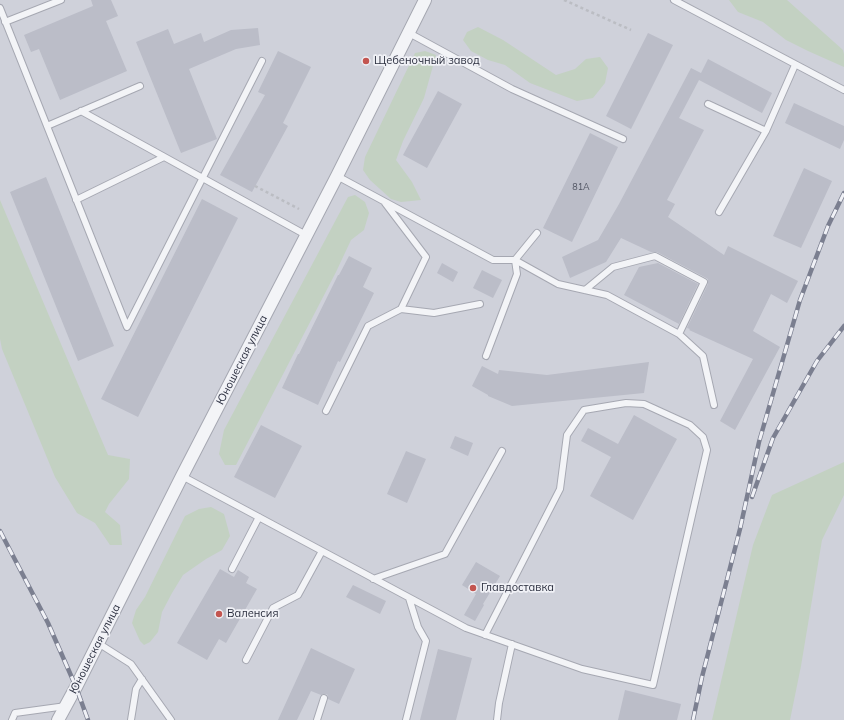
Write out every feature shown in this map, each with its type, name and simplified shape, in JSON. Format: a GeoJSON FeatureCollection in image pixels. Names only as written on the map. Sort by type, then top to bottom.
{"type":"FeatureCollection","features":[{"type":"Feature","properties":{"kind":"street","name":"Юношеская улица"},"geometry":{"type":"LineString","coordinates":[[58,720],[337,176],[425,0]]}},
{"type":"Feature","properties":{"kind":"lane"},"geometry":{"type":"LineString","coordinates":[[6,22],[61,0]]}},
{"type":"Feature","properties":{"kind":"lane"},"geometry":{"type":"LineString","coordinates":[[674,0],[844,90]]}},
{"type":"Feature","properties":{"kind":"lane"},"geometry":{"type":"LineString","coordinates":[[0,8],[127,327],[262,61]]}},
{"type":"Feature","properties":{"kind":"lane"},"geometry":{"type":"LineString","coordinates":[[408,33],[512,89],[623,139]]}},
{"type":"Feature","properties":{"kind":"lane"},"geometry":{"type":"LineString","coordinates":[[719,212],[766,131],[795,65]]}},
{"type":"Feature","properties":{"kind":"lane"},"geometry":{"type":"LineString","coordinates":[[47,126],[140,86]]}},
{"type":"Feature","properties":{"kind":"lane"},"geometry":{"type":"LineString","coordinates":[[708,104],[766,131]]}},
{"type":"Feature","properties":{"kind":"lane"},"geometry":{"type":"LineString","coordinates":[[81,111],[306,235]]}},
{"type":"Feature","properties":{"kind":"lane"},"geometry":{"type":"LineString","coordinates":[[76,200],[164,158]]}},
{"type":"Feature","properties":{"kind":"lane"},"geometry":{"type":"LineString","coordinates":[[337,176],[493,260],[515,260],[558,284],[607,295],[679,334],[703,356],[714,405]]}},
{"type":"Feature","properties":{"kind":"lane"},"geometry":{"type":"LineString","coordinates":[[382,200],[426,256],[401,309]]}},
{"type":"Feature","properties":{"kind":"lane"},"geometry":{"type":"LineString","coordinates":[[486,356],[517,274],[515,260],[536,234]]}},
{"type":"Feature","properties":{"kind":"lane"},"geometry":{"type":"LineString","coordinates":[[585,290],[613,267],[655,256],[704,282],[679,334]]}},
{"type":"Feature","properties":{"kind":"lane"},"geometry":{"type":"LineString","coordinates":[[326,412],[368,326],[401,309],[434,313],[480,304]]}},
{"type":"Feature","properties":{"kind":"lane"},"geometry":{"type":"LineString","coordinates":[[182,476],[466,628],[485,635],[582,669],[653,685],[707,450],[703,437],[690,425],[644,404],[626,403],[584,410],[567,435],[560,489],[485,635]]}},
{"type":"Feature","properties":{"kind":"lane"},"geometry":{"type":"LineString","coordinates":[[373,579],[444,554],[502,451]]}},
{"type":"Feature","properties":{"kind":"lane"},"geometry":{"type":"LineString","coordinates":[[232,569],[259,518]]}},
{"type":"Feature","properties":{"kind":"lane"},"geometry":{"type":"LineString","coordinates":[[246,660],[273,608],[298,595],[322,551]]}},
{"type":"Feature","properties":{"kind":"lane"},"geometry":{"type":"LineString","coordinates":[[406,720],[426,641],[418,627],[409,598]]}},
{"type":"Feature","properties":{"kind":"lane"},"geometry":{"type":"LineString","coordinates":[[98,643],[131,664],[171,720]]}},
{"type":"Feature","properties":{"kind":"lane"},"geometry":{"type":"LineString","coordinates":[[497,720],[512,644]]}},
{"type":"Feature","properties":{"kind":"lane"},"geometry":{"type":"LineString","coordinates":[[131,720],[136,689],[142,679]]}},
{"type":"Feature","properties":{"kind":"lane"},"geometry":{"type":"LineString","coordinates":[[317,720],[324,698]]}},
{"type":"Feature","properties":{"kind":"lane"},"geometry":{"type":"LineString","coordinates":[[12,720],[15,714],[66,706]]}},
{"type":"Feature","properties":{"kind":"path"},"geometry":{"type":"LineString","coordinates":[[564,0],[631,30]]}},
{"type":"Feature","properties":{"kind":"path"},"geometry":{"type":"LineString","coordinates":[[256,186],[299,209]]}},
{"type":"Feature","properties":{"kind":"shaded area"},"geometry":{"type":"Polygon","coordinates":[[[0,0],[844,0],[844,720],[0,720],[0,0]]]}},
{"type":"Feature","properties":{"kind":"green space"},"geometry":{"type":"Polygon","coordinates":[[[729,0],[787,0],[843,50],[844,67],[786,40],[763,22],[738,12],[729,0]]]}},
{"type":"Feature","properties":{"kind":"green space"},"geometry":{"type":"Polygon","coordinates":[[[478,27],[503,40],[556,75],[575,69],[586,59],[600,57],[608,68],[605,83],[593,98],[577,101],[530,83],[505,65],[488,60],[471,51],[463,40],[467,32],[478,27]]]}},
{"type":"Feature","properties":{"kind":"green space"},"geometry":{"type":"Polygon","coordinates":[[[425,51],[436,55],[424,98],[403,141],[396,160],[412,182],[421,200],[401,202],[391,199],[370,180],[363,170],[365,157],[415,53],[425,51]]]}},
{"type":"Feature","properties":{"kind":"green space"},"geometry":{"type":"Polygon","coordinates":[[[355,195],[365,202],[369,213],[364,230],[351,240],[336,272],[236,465],[225,465],[219,454],[224,430],[348,197],[355,195]]]}},
{"type":"Feature","properties":{"kind":"green space"},"geometry":{"type":"Polygon","coordinates":[[[0,200],[108,455],[130,459],[129,479],[109,504],[105,512],[120,525],[122,545],[110,545],[95,523],[77,513],[55,477],[2,349],[0,339],[0,200]]]}},
{"type":"Feature","properties":{"kind":"green space"},"geometry":{"type":"Polygon","coordinates":[[[844,462],[844,495],[822,540],[801,666],[790,720],[712,720],[753,545],[772,495],[844,462]]]}},
{"type":"Feature","properties":{"kind":"green space"},"geometry":{"type":"Polygon","coordinates":[[[211,507],[224,514],[230,536],[222,550],[183,575],[162,612],[158,632],[150,642],[144,645],[140,641],[132,623],[136,610],[145,597],[185,516],[199,509],[211,507]]]}},
{"type":"Feature","properties":{"kind":"building"},"geometry":{"type":"Polygon","coordinates":[[[91,0],[111,0],[118,16],[106,21],[127,71],[60,100],[39,49],[31,52],[24,35],[93,6],[91,0]]]}},
{"type":"Feature","properties":{"kind":"building"},"geometry":{"type":"Polygon","coordinates":[[[258,28],[260,45],[236,49],[189,69],[217,139],[181,153],[136,42],[168,29],[174,44],[201,33],[204,42],[231,30],[258,28]]]}},
{"type":"Feature","properties":{"kind":"building"},"geometry":{"type":"Polygon","coordinates":[[[648,33],[673,45],[631,129],[606,116],[648,33]]]}},
{"type":"Feature","properties":{"kind":"building"},"geometry":{"type":"Polygon","coordinates":[[[278,51],[311,67],[283,123],[288,126],[252,192],[220,175],[265,95],[258,92],[278,51]]]}},
{"type":"Feature","properties":{"kind":"building"},"geometry":{"type":"Polygon","coordinates":[[[708,59],[772,93],[762,113],[699,80],[679,118],[704,130],[667,200],[675,204],[668,217],[724,255],[728,246],[798,281],[787,303],[771,294],[753,331],[780,347],[735,430],[720,421],[753,359],[687,328],[708,284],[708,279],[657,252],[651,252],[621,238],[606,262],[570,278],[562,257],[598,240],[619,204],[691,68],[701,73],[708,59]]]}},
{"type":"Feature","properties":{"kind":"building"},"geometry":{"type":"Polygon","coordinates":[[[438,91],[462,104],[427,168],[403,155],[438,91]]]}},
{"type":"Feature","properties":{"kind":"building"},"geometry":{"type":"Polygon","coordinates":[[[794,103],[844,126],[844,140],[840,149],[785,123],[794,103]]]}},
{"type":"Feature","properties":{"kind":"building"},"geometry":{"type":"Polygon","coordinates":[[[590,133],[618,147],[572,242],[543,228],[590,133]]]}},
{"type":"Feature","properties":{"kind":"building"},"geometry":{"type":"Polygon","coordinates":[[[804,168],[832,181],[801,248],[773,236],[804,168]]]}},
{"type":"Feature","properties":{"kind":"building"},"geometry":{"type":"Polygon","coordinates":[[[46,177],[114,346],[78,361],[10,192],[46,177]]]}},
{"type":"Feature","properties":{"kind":"building"},"geometry":{"type":"Polygon","coordinates":[[[202,199],[238,218],[138,417],[101,399],[202,199]]]}},
{"type":"Feature","properties":{"kind":"building"},"geometry":{"type":"Polygon","coordinates":[[[349,256],[372,268],[363,287],[374,293],[340,362],[338,361],[318,405],[282,388],[338,275],[349,256]]]}},
{"type":"Feature","properties":{"kind":"building"},"geometry":{"type":"Polygon","coordinates":[[[442,263],[458,272],[453,282],[437,273],[442,263]]]}},
{"type":"Feature","properties":{"kind":"building"},"geometry":{"type":"Polygon","coordinates":[[[658,263],[698,284],[679,324],[624,295],[639,267],[658,263]]]}},
{"type":"Feature","properties":{"kind":"building"},"geometry":{"type":"Polygon","coordinates":[[[482,270],[502,280],[493,298],[473,288],[482,270]]]}},
{"type":"Feature","properties":{"kind":"building"},"geometry":{"type":"Polygon","coordinates":[[[649,362],[644,393],[512,406],[488,396],[472,386],[482,366],[498,374],[499,370],[547,375],[649,362]]]}},
{"type":"Feature","properties":{"kind":"building"},"geometry":{"type":"Polygon","coordinates":[[[634,415],[677,439],[633,520],[590,496],[611,457],[581,441],[588,428],[618,444],[634,415]]]}},
{"type":"Feature","properties":{"kind":"building"},"geometry":{"type":"Polygon","coordinates":[[[261,425],[302,446],[275,498],[234,477],[261,425]]]}},
{"type":"Feature","properties":{"kind":"building"},"geometry":{"type":"Polygon","coordinates":[[[455,436],[473,443],[468,456],[450,448],[455,436]]]}},
{"type":"Feature","properties":{"kind":"building"},"geometry":{"type":"Polygon","coordinates":[[[406,451],[426,459],[407,503],[387,494],[406,451]]]}},
{"type":"Feature","properties":{"kind":"building"},"geometry":{"type":"Polygon","coordinates":[[[476,562],[500,576],[483,604],[484,605],[475,621],[464,615],[476,594],[462,585],[476,562]]]}},
{"type":"Feature","properties":{"kind":"building","name":"Валенсия"},"geometry":{"type":"Polygon","coordinates":[[[220,569],[234,577],[238,570],[249,577],[246,583],[257,589],[226,643],[219,639],[207,660],[177,643],[220,569]]]}},
{"type":"Feature","properties":{"kind":"building"},"geometry":{"type":"Polygon","coordinates":[[[353,585],[386,601],[380,614],[346,597],[353,585]]]}},
{"type":"Feature","properties":{"kind":"building"},"geometry":{"type":"Polygon","coordinates":[[[311,648],[355,669],[339,704],[328,699],[328,695],[326,694],[321,695],[311,691],[297,720],[278,720],[311,648]]]}},
{"type":"Feature","properties":{"kind":"building"},"geometry":{"type":"Polygon","coordinates":[[[438,649],[472,658],[456,720],[420,720],[438,649]]]}},
{"type":"Feature","properties":{"kind":"building"},"geometry":{"type":"Polygon","coordinates":[[[625,690],[681,704],[677,720],[618,720],[625,690]]]}},
{"type":"Feature","properties":{"kind":"railway"},"geometry":{"type":"LineString","coordinates":[[693,720],[702,677],[740,529],[759,442],[800,300],[828,226],[844,193]]}},
{"type":"Feature","properties":{"kind":"railway"},"geometry":{"type":"LineString","coordinates":[[752,497],[773,438],[817,361],[844,326]]}},
{"type":"Feature","properties":{"kind":"railway"},"geometry":{"type":"LineString","coordinates":[[0,531],[48,623],[76,687],[88,720]]}},
{"type":"Feature","properties":{"kind":"place","name":"Щебеночный завод"},"geometry":{"type":"Point","coordinates":[366,61]}},
{"type":"Feature","properties":{"kind":"place","name":"Главдоставка"},"geometry":{"type":"Point","coordinates":[473,588]}},
{"type":"Feature","properties":{"kind":"place","name":"Валенсия"},"geometry":{"type":"Point","coordinates":[219,614]}}]}
